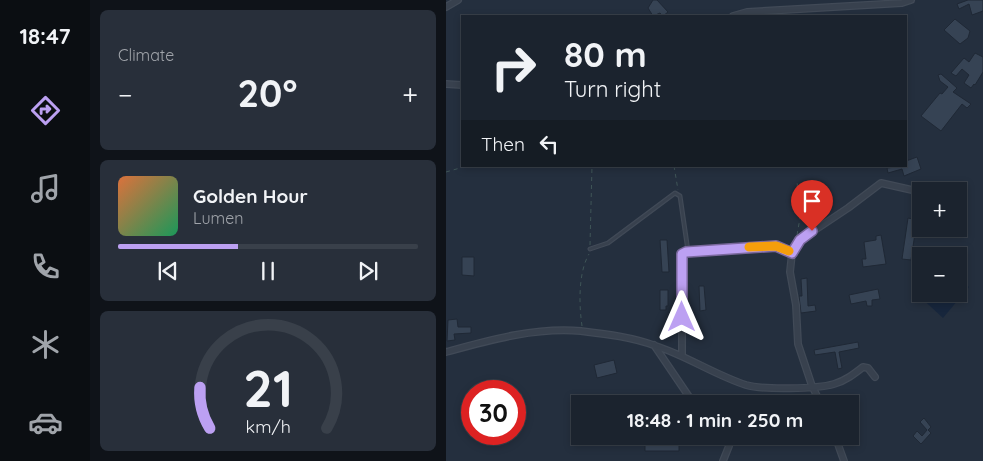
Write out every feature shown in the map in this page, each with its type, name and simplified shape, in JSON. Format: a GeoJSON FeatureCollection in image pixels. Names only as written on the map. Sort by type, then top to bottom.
{"type":"FeatureCollection","features":[{"type":"Feature","properties":{"kind":"street"},"geometry":{"type":"LineString","coordinates":[[446,8],[458,0]]}},
{"type":"Feature","properties":{"kind":"street"},"geometry":{"type":"LineString","coordinates":[[736,15],[747,12],[902,3],[911,0]]}},
{"type":"Feature","properties":{"kind":"street"},"geometry":{"type":"LineString","coordinates":[[446,84],[461,85]]}},
{"type":"Feature","properties":{"kind":"street"},"geometry":{"type":"LineString","coordinates":[[816,395],[798,344],[796,305],[790,272],[792,253],[798,243],[881,183],[912,190]]}},
{"type":"Feature","properties":{"kind":"street"},"geometry":{"type":"LineString","coordinates":[[682,355],[682,254],[688,251],[776,246],[792,253]]}},
{"type":"Feature","properties":{"kind":"street"},"geometry":{"type":"LineString","coordinates":[[446,352],[516,334],[542,331],[579,331],[626,338],[654,345],[682,355],[748,386],[768,388],[834,384],[849,378],[863,367],[868,368],[875,377]]}},
{"type":"Feature","properties":{"kind":"street"},"geometry":{"type":"LineString","coordinates":[[654,345],[688,395]]}},
{"type":"Feature","properties":{"kind":"street"},"geometry":{"type":"LineString","coordinates":[[723,461],[728,445]]}},
{"type":"Feature","properties":{"kind":"street"},"geometry":{"type":"LineString","coordinates":[[838,445],[844,461]]}},
{"type":"Feature","properties":{"kind":"lane"},"geometry":{"type":"LineString","coordinates":[[590,249],[608,243],[671,194],[678,194],[688,251]]}},
{"type":"Feature","properties":{"kind":"path"},"geometry":{"type":"LineString","coordinates":[[446,172],[464,167]]}},
{"type":"Feature","properties":{"kind":"path"},"geometry":{"type":"LineString","coordinates":[[674,167],[678,194]]}},
{"type":"Feature","properties":{"kind":"path"},"geometry":{"type":"LineString","coordinates":[[797,182],[800,218],[797,232],[798,243]]}},
{"type":"Feature","properties":{"kind":"water"},"geometry":{"type":"Polygon","coordinates":[[[926,302],[956,302],[943,318],[926,302]]]}},
{"type":"Feature","properties":{"kind":"building"},"geometry":{"type":"Polygon","coordinates":[[[653,0],[657,0],[668,12],[664,15],[660,13],[652,15],[648,8],[653,0]]]}},
{"type":"Feature","properties":{"kind":"building"},"geometry":{"type":"Polygon","coordinates":[[[968,0],[983,0],[983,11],[972,15],[969,4],[959,9],[957,4],[968,0]]]}},
{"type":"Feature","properties":{"kind":"building"},"geometry":{"type":"Polygon","coordinates":[[[955,19],[970,31],[968,38],[960,44],[944,30],[955,19]]]}},
{"type":"Feature","properties":{"kind":"building"},"geometry":{"type":"Polygon","coordinates":[[[975,53],[983,57],[983,72],[971,88],[964,83],[969,75],[962,69],[956,76],[951,73],[964,58],[969,62],[975,53]]]}},
{"type":"Feature","properties":{"kind":"building"},"geometry":{"type":"Polygon","coordinates":[[[941,74],[957,88],[953,92],[971,104],[967,108],[962,104],[941,131],[921,116],[940,93],[942,94],[948,87],[940,81],[938,75],[941,74]]]}},
{"type":"Feature","properties":{"kind":"building"},"geometry":{"type":"Polygon","coordinates":[[[917,157],[921,169],[904,176],[902,169],[888,173],[887,168],[907,167],[907,161],[917,157]]]}},
{"type":"Feature","properties":{"kind":"building"},"geometry":{"type":"Polygon","coordinates":[[[908,218],[912,219],[912,237],[914,237],[911,260],[902,259],[908,218]]]}},
{"type":"Feature","properties":{"kind":"building"},"geometry":{"type":"Polygon","coordinates":[[[881,235],[886,264],[863,267],[862,259],[866,259],[864,242],[876,240],[876,236],[881,235]]]}},
{"type":"Feature","properties":{"kind":"building"},"geometry":{"type":"Polygon","coordinates":[[[660,240],[667,240],[669,272],[662,272],[660,240]]]}},
{"type":"Feature","properties":{"kind":"building"},"geometry":{"type":"Polygon","coordinates":[[[462,257],[474,257],[474,276],[462,275],[462,257]]]}},
{"type":"Feature","properties":{"kind":"building"},"geometry":{"type":"Polygon","coordinates":[[[807,278],[808,306],[815,305],[816,311],[801,313],[799,296],[802,296],[801,279],[807,278]]]}},
{"type":"Feature","properties":{"kind":"building"},"geometry":{"type":"Polygon","coordinates":[[[699,286],[704,286],[706,310],[700,311],[699,286]]]}},
{"type":"Feature","properties":{"kind":"building"},"geometry":{"type":"Polygon","coordinates":[[[878,289],[880,299],[872,300],[872,306],[867,306],[866,301],[851,304],[849,295],[878,289]]]}},
{"type":"Feature","properties":{"kind":"building"},"geometry":{"type":"Polygon","coordinates":[[[660,290],[668,290],[668,306],[666,306],[666,310],[660,310],[660,290]]]}},
{"type":"Feature","properties":{"kind":"building"},"geometry":{"type":"Polygon","coordinates":[[[457,319],[458,327],[471,327],[471,333],[454,334],[455,340],[447,341],[448,320],[457,319]]]}},
{"type":"Feature","properties":{"kind":"building"},"geometry":{"type":"Polygon","coordinates":[[[858,342],[859,348],[839,352],[842,368],[838,369],[835,352],[815,355],[814,350],[858,342]]]}},
{"type":"Feature","properties":{"kind":"building"},"geometry":{"type":"Polygon","coordinates":[[[614,360],[617,373],[597,378],[594,365],[614,360]]]}},
{"type":"Feature","properties":{"kind":"building"},"geometry":{"type":"Polygon","coordinates":[[[924,418],[931,427],[928,430],[931,433],[921,444],[913,436],[917,431],[922,436],[927,430],[920,422],[924,418]]]}},
{"type":"Feature","properties":{"kind":"building"},"geometry":{"type":"Polygon","coordinates":[[[645,445],[679,445],[679,451],[645,451],[645,445]]]}},
{"type":"Feature","properties":{"kind":"slow traffic"},"geometry":{"type":"LineString","coordinates":[[749,247],[776,246],[789,251]]}},
{"type":"Feature","properties":{"kind":"route"},"geometry":{"type":"LineString","coordinates":[[682,317],[682,254],[694,250],[776,246],[792,253],[800,240],[812,231]]}}]}
